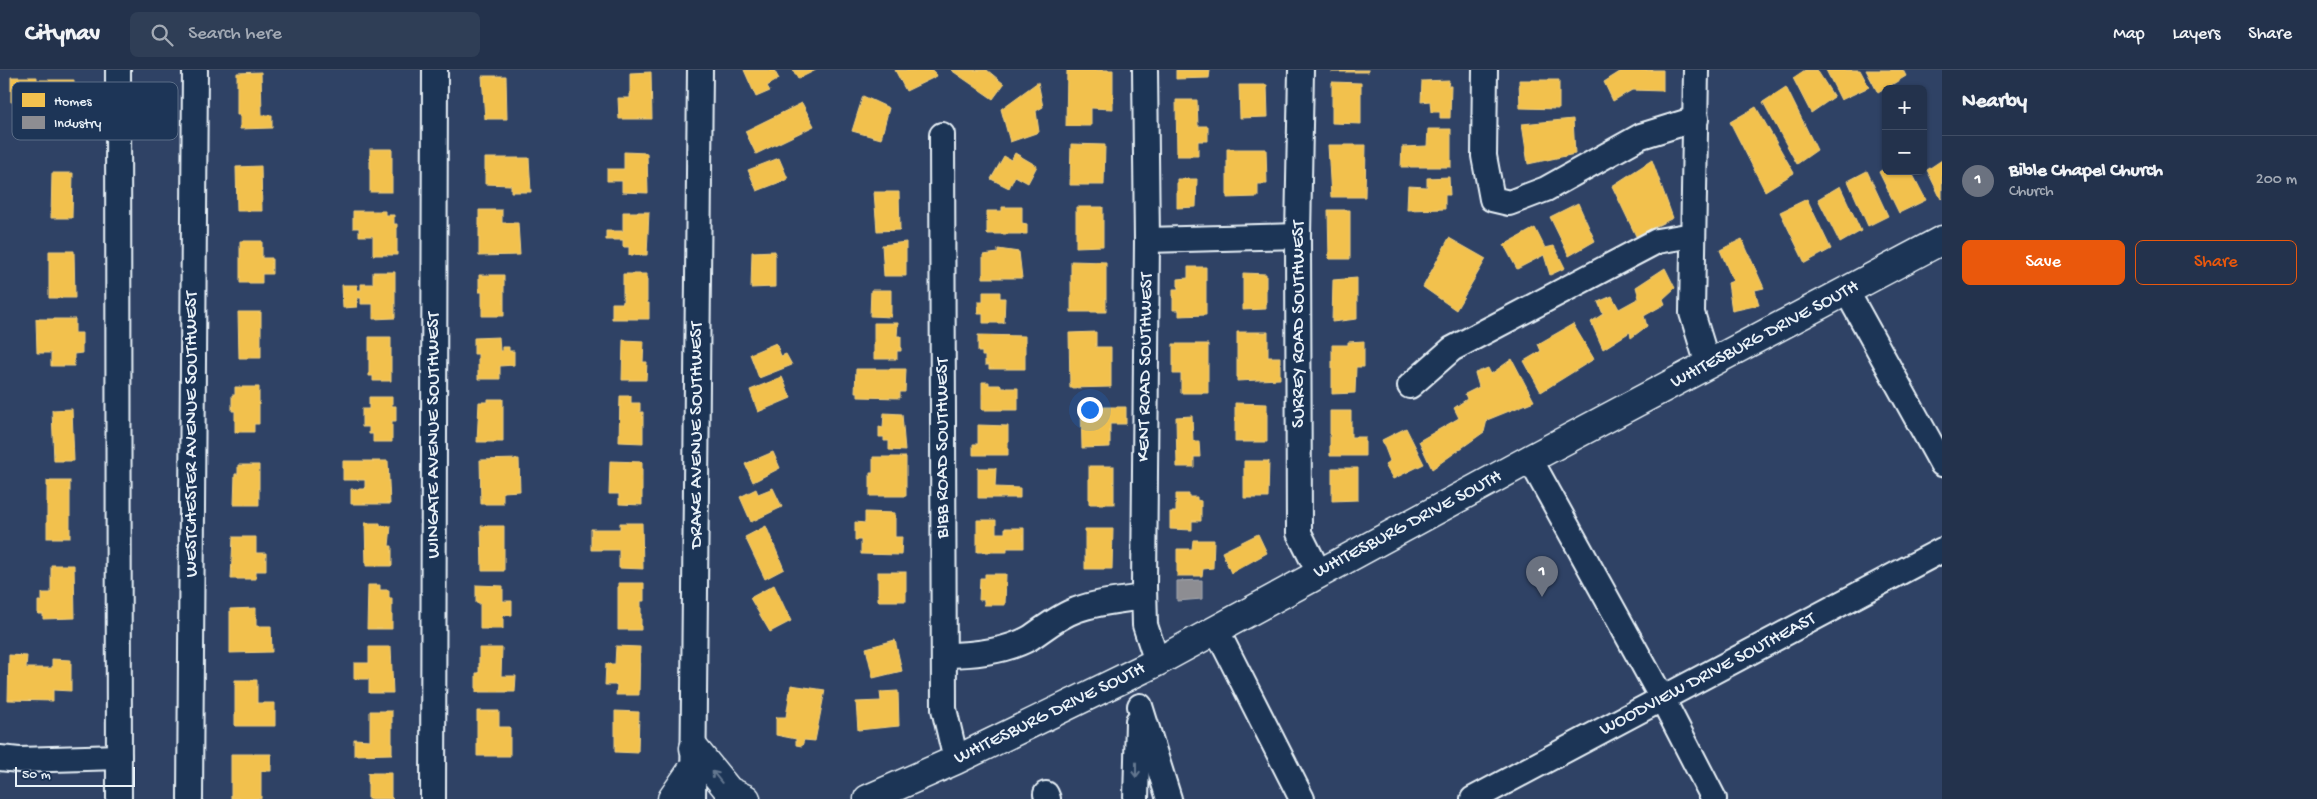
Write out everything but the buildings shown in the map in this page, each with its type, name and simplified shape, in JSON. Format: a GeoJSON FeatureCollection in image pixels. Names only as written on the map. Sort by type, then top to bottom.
{"type":"FeatureCollection","features":[{"type":"Feature","properties":{"kind":"main road","name":"WHITESBURG DRIVE SOUTH"},"geometry":{"type":"LineString","coordinates":[[868,799],[956,760],[1157,662],[1530,459],[1942,240]]}},
{"type":"Feature","properties":{"kind":"main road"},"geometry":{"type":"LineString","coordinates":[[672,799],[694,757],[729,791],[746,799]]}},
{"type":"Feature","properties":{"kind":"street","name":"WESTCHESTER AVENUE SOUTHWEST"},"geometry":{"type":"LineString","coordinates":[[190,799],[195,70]]}},
{"type":"Feature","properties":{"kind":"street","name":"WINGATE AVENUE SOUTHWEST"},"geometry":{"type":"LineString","coordinates":[[433,799],[435,70]]}},
{"type":"Feature","properties":{"kind":"street","name":"DRAKE AVENUE SOUTHWEST"},"geometry":{"type":"LineString","coordinates":[[693,799],[700,70]]}},
{"type":"Feature","properties":{"kind":"street","name":"KENT ROAD SOUTHWEST"},"geometry":{"type":"LineString","coordinates":[[1145,70],[1147,240],[1144,597],[1145,625],[1157,662]]}},
{"type":"Feature","properties":{"kind":"street","name":"SURREY ROAD SOUTHWEST"},"geometry":{"type":"LineString","coordinates":[[1301,70],[1298,236],[1299,533],[1319,574]]}},
{"type":"Feature","properties":{"kind":"street"},"geometry":{"type":"LineString","coordinates":[[1485,70],[1484,156],[1492,199],[1509,203],[1546,189],[1641,136],[1696,119]]}},
{"type":"Feature","properties":{"kind":"street"},"geometry":{"type":"LineString","coordinates":[[1701,72],[1696,119],[1692,313],[1708,365]]}},
{"type":"Feature","properties":{"kind":"street","name":"BIBB ROAD SOUTHWEST"},"geometry":{"type":"LineString","coordinates":[[942,135],[944,709],[956,760]]}},
{"type":"Feature","properties":{"kind":"street"},"geometry":{"type":"LineString","coordinates":[[118,140],[119,799]]}},
{"type":"Feature","properties":{"kind":"street"},"geometry":{"type":"LineString","coordinates":[[1410,386],[1452,349],[1657,241],[1693,235]]}},
{"type":"Feature","properties":{"kind":"street"},"geometry":{"type":"LineString","coordinates":[[1147,240],[1298,236]]}},
{"type":"Feature","properties":{"kind":"street"},"geometry":{"type":"LineString","coordinates":[[1847,292],[1942,464]]}},
{"type":"Feature","properties":{"kind":"street"},"geometry":{"type":"LineString","coordinates":[[1530,459],[1663,700],[1714,799]]}},
{"type":"Feature","properties":{"kind":"street","name":"WOODVIEW DRIVE SOUTHEAST"},"geometry":{"type":"LineString","coordinates":[[1473,799],[1663,700],[1942,550]]}},
{"type":"Feature","properties":{"kind":"street"},"geometry":{"type":"LineString","coordinates":[[944,656],[1003,648],[1028,639],[1059,618],[1076,610],[1144,597]]}},
{"type":"Feature","properties":{"kind":"street"},"geometry":{"type":"LineString","coordinates":[[1216,630],[1302,799]]}},
{"type":"Feature","properties":{"kind":"street"},"geometry":{"type":"LineString","coordinates":[[1136,799],[1136,735],[1140,706],[1169,799]]}},
{"type":"Feature","properties":{"kind":"street"},"geometry":{"type":"LineString","coordinates":[[0,758],[19,760],[119,757]]}},
{"type":"Feature","properties":{"kind":"place","name":"Bible Chapel Church"},"geometry":{"type":"Point","coordinates":[1542,597]}}]}
